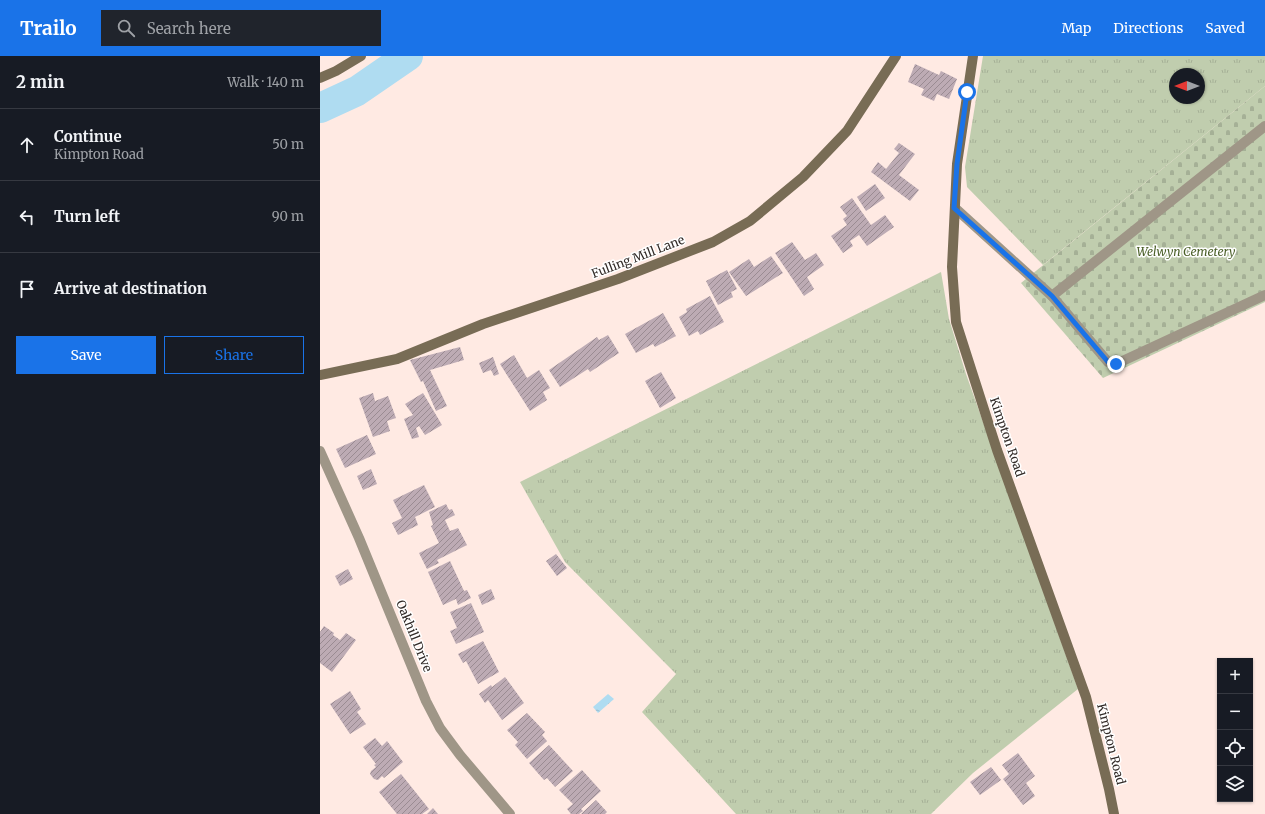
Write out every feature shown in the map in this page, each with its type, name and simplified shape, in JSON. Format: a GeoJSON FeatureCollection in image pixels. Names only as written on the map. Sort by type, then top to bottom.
{"type":"FeatureCollection","features":[{"type":"Feature","properties":{"kind":"street"},"geometry":{"type":"LineString","coordinates":[[320,78],[336,71],[361,56]]}},
{"type":"Feature","properties":{"kind":"street","name":"Fulling Mill Lane"},"geometry":{"type":"LineString","coordinates":[[320,375],[396,359],[483,324],[618,279],[713,242],[750,221],[803,177],[847,131],[896,56]]}},
{"type":"Feature","properties":{"kind":"street","name":"Kimpton Road"},"geometry":{"type":"LineString","coordinates":[[973,56],[957,164],[954,208],[952,267],[956,322],[997,450],[1086,697],[1114,814]]}},
{"type":"Feature","properties":{"kind":"street"},"geometry":{"type":"LineString","coordinates":[[1052,296],[1265,126]]}},
{"type":"Feature","properties":{"kind":"street"},"geometry":{"type":"LineString","coordinates":[[954,208],[1052,296],[1108,362],[1116,364],[1265,295]]}},
{"type":"Feature","properties":{"kind":"street","name":"Oakhill Drive"},"geometry":{"type":"LineString","coordinates":[[320,451],[360,538],[426,701],[440,728],[460,756],[510,814]]}},
{"type":"Feature","properties":{"kind":"green space"},"geometry":{"type":"Polygon","coordinates":[[[983,56],[1265,56],[1265,86],[1043,265],[967,187],[965,167],[983,56]]]}},
{"type":"Feature","properties":{"kind":"green space","name":"Welwyn Cemetery"},"geometry":{"type":"Polygon","coordinates":[[[1265,86],[1265,302],[1103,378],[1021,283],[1265,86]]]}},
{"type":"Feature","properties":{"kind":"green space"},"geometry":{"type":"Polygon","coordinates":[[[941,272],[949,319],[966,374],[1078,689],[973,773],[931,814],[736,814],[642,712],[676,674],[565,562],[520,482],[941,272]]]}},
{"type":"Feature","properties":{"kind":"water"},"geometry":{"type":"Polygon","coordinates":[[[608,694],[614,699],[598,713],[593,707],[608,694]]]}},
{"type":"Feature","properties":{"kind":"building"},"geometry":{"type":"Polygon","coordinates":[[[915,64],[939,75],[941,71],[957,79],[949,99],[937,94],[934,101],[921,95],[924,89],[908,82],[915,64]]]}},
{"type":"Feature","properties":{"kind":"building"},"geometry":{"type":"Polygon","coordinates":[[[899,143],[915,154],[899,175],[919,190],[910,201],[871,172],[878,162],[886,169],[899,153],[894,149],[899,143]]]}},
{"type":"Feature","properties":{"kind":"building"},"geometry":{"type":"Polygon","coordinates":[[[875,184],[885,198],[866,211],[857,197],[875,184]]]}},
{"type":"Feature","properties":{"kind":"building"},"geometry":{"type":"Polygon","coordinates":[[[852,198],[871,225],[885,215],[894,227],[867,246],[859,235],[850,241],[853,246],[843,253],[831,236],[847,225],[843,219],[847,216],[840,207],[852,198]]]}},
{"type":"Feature","properties":{"kind":"building"},"geometry":{"type":"Polygon","coordinates":[[[792,242],[805,260],[816,253],[824,265],[807,277],[814,289],[804,296],[775,253],[792,242]]]}},
{"type":"Feature","properties":{"kind":"building"},"geometry":{"type":"Polygon","coordinates":[[[771,256],[783,273],[746,296],[729,272],[749,259],[754,267],[771,256]]]}},
{"type":"Feature","properties":{"kind":"building"},"geometry":{"type":"Polygon","coordinates":[[[727,270],[737,289],[731,292],[733,297],[718,305],[706,281],[727,270]]]}},
{"type":"Feature","properties":{"kind":"building"},"geometry":{"type":"Polygon","coordinates":[[[710,296],[724,322],[700,335],[698,331],[689,336],[679,317],[687,312],[686,309],[710,296]]]}},
{"type":"Feature","properties":{"kind":"building"},"geometry":{"type":"Polygon","coordinates":[[[663,313],[676,336],[655,347],[653,344],[636,353],[625,334],[663,313]]]}},
{"type":"Feature","properties":{"kind":"building"},"geometry":{"type":"Polygon","coordinates":[[[608,335],[619,353],[590,372],[588,369],[560,387],[549,370],[597,337],[599,340],[608,335]]]}},
{"type":"Feature","properties":{"kind":"building"},"geometry":{"type":"Polygon","coordinates":[[[460,347],[464,360],[430,370],[447,406],[436,411],[423,381],[421,382],[410,360],[460,347]]]}},
{"type":"Feature","properties":{"kind":"building"},"geometry":{"type":"Polygon","coordinates":[[[514,355],[527,378],[539,370],[550,388],[543,392],[547,400],[530,411],[500,364],[514,355]]]}},
{"type":"Feature","properties":{"kind":"building"},"geometry":{"type":"Polygon","coordinates":[[[493,357],[499,374],[494,376],[491,370],[483,373],[479,363],[493,357]]]}},
{"type":"Feature","properties":{"kind":"building"},"geometry":{"type":"Polygon","coordinates":[[[661,372],[676,398],[660,408],[645,381],[661,372]]]}},
{"type":"Feature","properties":{"kind":"building"},"geometry":{"type":"Polygon","coordinates":[[[373,393],[375,401],[388,396],[396,418],[387,421],[390,431],[373,437],[359,398],[373,393]]]}},
{"type":"Feature","properties":{"kind":"building"},"geometry":{"type":"Polygon","coordinates":[[[423,393],[442,425],[425,435],[419,426],[416,428],[419,437],[412,439],[404,419],[413,415],[405,404],[423,393]]]}},
{"type":"Feature","properties":{"kind":"building"},"geometry":{"type":"Polygon","coordinates":[[[367,435],[376,454],[345,468],[336,449],[367,435]]]}},
{"type":"Feature","properties":{"kind":"building"},"geometry":{"type":"Polygon","coordinates":[[[371,469],[377,484],[363,490],[357,476],[371,469]]]}},
{"type":"Feature","properties":{"kind":"building"},"geometry":{"type":"Polygon","coordinates":[[[424,485],[435,507],[415,517],[418,525],[398,535],[392,523],[402,518],[393,500],[424,485]]]}},
{"type":"Feature","properties":{"kind":"building"},"geometry":{"type":"Polygon","coordinates":[[[446,504],[449,510],[452,509],[455,515],[445,520],[450,531],[458,528],[467,545],[437,560],[439,563],[427,569],[419,553],[439,543],[431,526],[433,525],[429,512],[446,504]]]}},
{"type":"Feature","properties":{"kind":"building"},"geometry":{"type":"Polygon","coordinates":[[[556,554],[567,568],[557,576],[546,561],[556,554]]]}},
{"type":"Feature","properties":{"kind":"building"},"geometry":{"type":"Polygon","coordinates":[[[450,561],[464,591],[467,590],[471,598],[458,605],[456,599],[443,605],[428,572],[450,561]]]}},
{"type":"Feature","properties":{"kind":"building"},"geometry":{"type":"Polygon","coordinates":[[[348,569],[353,579],[340,586],[335,576],[348,569]]]}},
{"type":"Feature","properties":{"kind":"building"},"geometry":{"type":"Polygon","coordinates":[[[491,589],[495,599],[482,605],[478,595],[491,589]]]}},
{"type":"Feature","properties":{"kind":"building"},"geometry":{"type":"Polygon","coordinates":[[[471,603],[484,632],[456,644],[450,631],[457,628],[450,612],[471,603]]]}},
{"type":"Feature","properties":{"kind":"building"},"geometry":{"type":"Polygon","coordinates":[[[324,626],[334,633],[333,635],[340,640],[346,633],[356,640],[332,672],[320,663],[320,632],[324,626]]]}},
{"type":"Feature","properties":{"kind":"building"},"geometry":{"type":"Polygon","coordinates":[[[483,641],[499,672],[478,684],[466,661],[463,663],[458,654],[483,641]]]}},
{"type":"Feature","properties":{"kind":"building"},"geometry":{"type":"Polygon","coordinates":[[[505,677],[524,703],[502,720],[488,700],[485,703],[479,694],[491,685],[492,687],[505,677]]]}},
{"type":"Feature","properties":{"kind":"building"},"geometry":{"type":"Polygon","coordinates":[[[350,691],[361,709],[357,712],[366,724],[350,734],[330,704],[350,691]]]}},
{"type":"Feature","properties":{"kind":"building"},"geometry":{"type":"Polygon","coordinates":[[[527,713],[545,732],[542,735],[547,741],[527,759],[515,745],[518,742],[507,730],[527,713]]]}},
{"type":"Feature","properties":{"kind":"building"},"geometry":{"type":"Polygon","coordinates":[[[375,738],[382,746],[387,741],[403,762],[384,778],[382,776],[378,780],[374,779],[370,774],[376,767],[374,765],[376,764],[363,747],[375,738]]]}},
{"type":"Feature","properties":{"kind":"building"},"geometry":{"type":"Polygon","coordinates":[[[549,745],[573,771],[555,787],[547,778],[544,780],[529,763],[549,745]]]}},
{"type":"Feature","properties":{"kind":"building"},"geometry":{"type":"Polygon","coordinates":[[[1018,753],[1035,776],[1026,783],[1035,796],[1023,805],[1003,779],[1009,774],[1002,765],[1018,753]]]}},
{"type":"Feature","properties":{"kind":"building"},"geometry":{"type":"Polygon","coordinates":[[[991,767],[1001,780],[980,795],[970,782],[991,767]]]}},
{"type":"Feature","properties":{"kind":"building"},"geometry":{"type":"Polygon","coordinates":[[[582,770],[601,791],[581,809],[583,811],[579,814],[571,814],[567,809],[573,804],[559,790],[582,770]]]}},
{"type":"Feature","properties":{"kind":"building"},"geometry":{"type":"Polygon","coordinates":[[[401,774],[429,809],[422,814],[397,814],[379,792],[401,774]]]}},
{"type":"Feature","properties":{"kind":"building"},"geometry":{"type":"Polygon","coordinates":[[[596,800],[607,812],[605,814],[581,814],[596,800]]]}},
{"type":"Feature","properties":{"kind":"building"},"geometry":{"type":"Polygon","coordinates":[[[433,808],[438,814],[427,814],[433,808]]]}},
{"type":"Feature","properties":{"kind":"waterway"},"geometry":{"type":"LineString","coordinates":[[320,108],[357,91],[408,56]]}},
{"type":"Feature","properties":{"kind":"route"},"geometry":{"type":"LineString","coordinates":[[967,92],[957,164],[954,208],[1052,296],[1108,362],[1116,364]]}}]}
